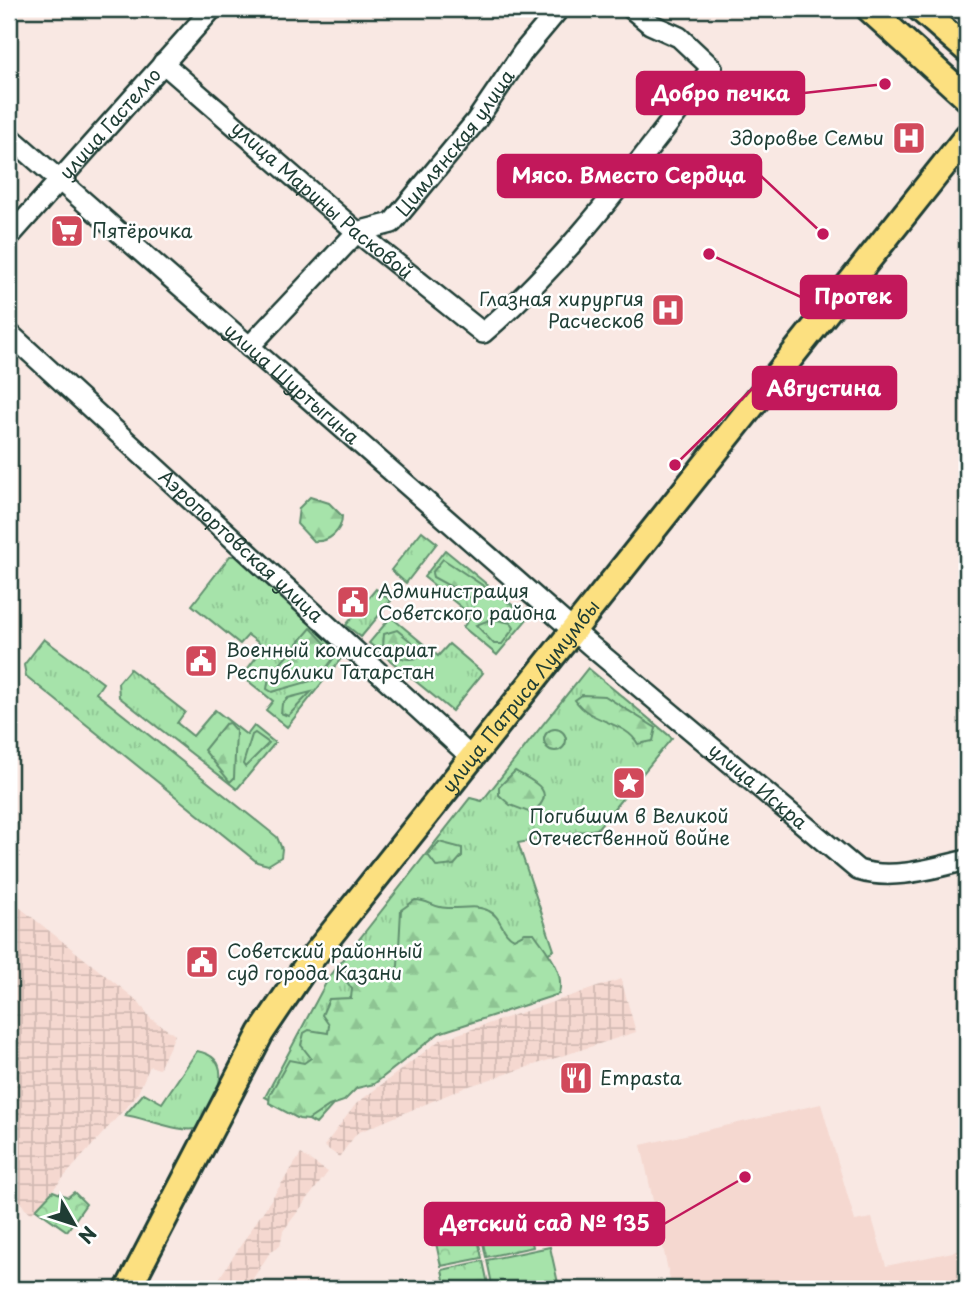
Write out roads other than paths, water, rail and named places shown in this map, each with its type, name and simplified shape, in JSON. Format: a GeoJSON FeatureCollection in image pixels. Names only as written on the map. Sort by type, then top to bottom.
{"type":"FeatureCollection","features":[{"type":"Feature","properties":{"kind":"main road"},"geometry":{"type":"LineString","coordinates":[[869,9],[967,98]]}},
{"type":"Feature","properties":{"kind":"main road"},"geometry":{"type":"LineString","coordinates":[[920,9],[967,50]]}},
{"type":"Feature","properties":{"kind":"main road","name":"улица Патриса Лумумбы"},"geometry":{"type":"LineString","coordinates":[[128,1289],[261,1032],[309,962],[575,632],[967,136]]}},
{"type":"Feature","properties":{"kind":"street","name":"улица Гастелло"},"geometry":{"type":"LineString","coordinates":[[9,237],[212,9]]}},
{"type":"Feature","properties":{"kind":"street","name":"Цимлянская улица"},"geometry":{"type":"LineString","coordinates":[[357,232],[392,223],[476,121],[523,52],[559,9]]}},
{"type":"Feature","properties":{"kind":"street","name":"улица Марины Расковой"},"geometry":{"type":"LineString","coordinates":[[163,63],[357,232],[483,333],[525,297],[566,251],[712,68],[679,37],[650,24],[632,9]]}},
{"type":"Feature","properties":{"kind":"street","name":"улица Шуртыгина"},"geometry":{"type":"LineString","coordinates":[[9,136],[249,347],[259,352],[575,632]]}},
{"type":"Feature","properties":{"kind":"street"},"geometry":{"type":"LineString","coordinates":[[249,347],[357,232]]}},
{"type":"Feature","properties":{"kind":"street","name":"Аэропортовская улица"},"geometry":{"type":"LineString","coordinates":[[9,333],[473,759]]}},
{"type":"Feature","properties":{"kind":"street","name":"улица Искра"},"geometry":{"type":"LineString","coordinates":[[575,632],[858,870],[869,874],[901,873],[967,860]]}},
{"type":"Feature","properties":{"kind":"tram line"},"geometry":{"type":"LineString","coordinates":[[889,9],[967,79]]}},
{"type":"Feature","properties":{"kind":"place","name":"Добро печка"},"geometry":{"type":"Point","coordinates":[885,84]}},
{"type":"Feature","properties":{"kind":"place","name":"Здоровье Семьи"},"geometry":{"type":"Point","coordinates":[909,138]}},
{"type":"Feature","properties":{"kind":"place","name":"Пятёрочка"},"geometry":{"type":"Point","coordinates":[67,231]}},
{"type":"Feature","properties":{"kind":"place","name":"Мясо. Вместо Сердца"},"geometry":{"type":"Point","coordinates":[823,234]}},
{"type":"Feature","properties":{"kind":"place","name":"Протек"},"geometry":{"type":"Point","coordinates":[709,254]}},
{"type":"Feature","properties":{"kind":"place","name":"Глазная хирургия Расческов"},"geometry":{"type":"Point","coordinates":[668,310]}},
{"type":"Feature","properties":{"kind":"place","name":"Августина"},"geometry":{"type":"Point","coordinates":[675,465]}},
{"type":"Feature","properties":{"kind":"place","name":"Администрация Советского района"},"geometry":{"type":"Point","coordinates":[353,602]}},
{"type":"Feature","properties":{"kind":"place","name":"Военный комиссариат Республики Татарстан"},"geometry":{"type":"Point","coordinates":[201,661]}},
{"type":"Feature","properties":{"kind":"place","name":"Погибшим в Великой Отечественной войне"},"geometry":{"type":"Point","coordinates":[629,783]}},
{"type":"Feature","properties":{"kind":"place","name":"Советский районный суд города Казани"},"geometry":{"type":"Point","coordinates":[202,962]}},
{"type":"Feature","properties":{"kind":"place","name":"Empasta"},"geometry":{"type":"Point","coordinates":[576,1078]}},
{"type":"Feature","properties":{"kind":"place","name":"Детский сад № 135"},"geometry":{"type":"Point","coordinates":[745,1177]}}]}
